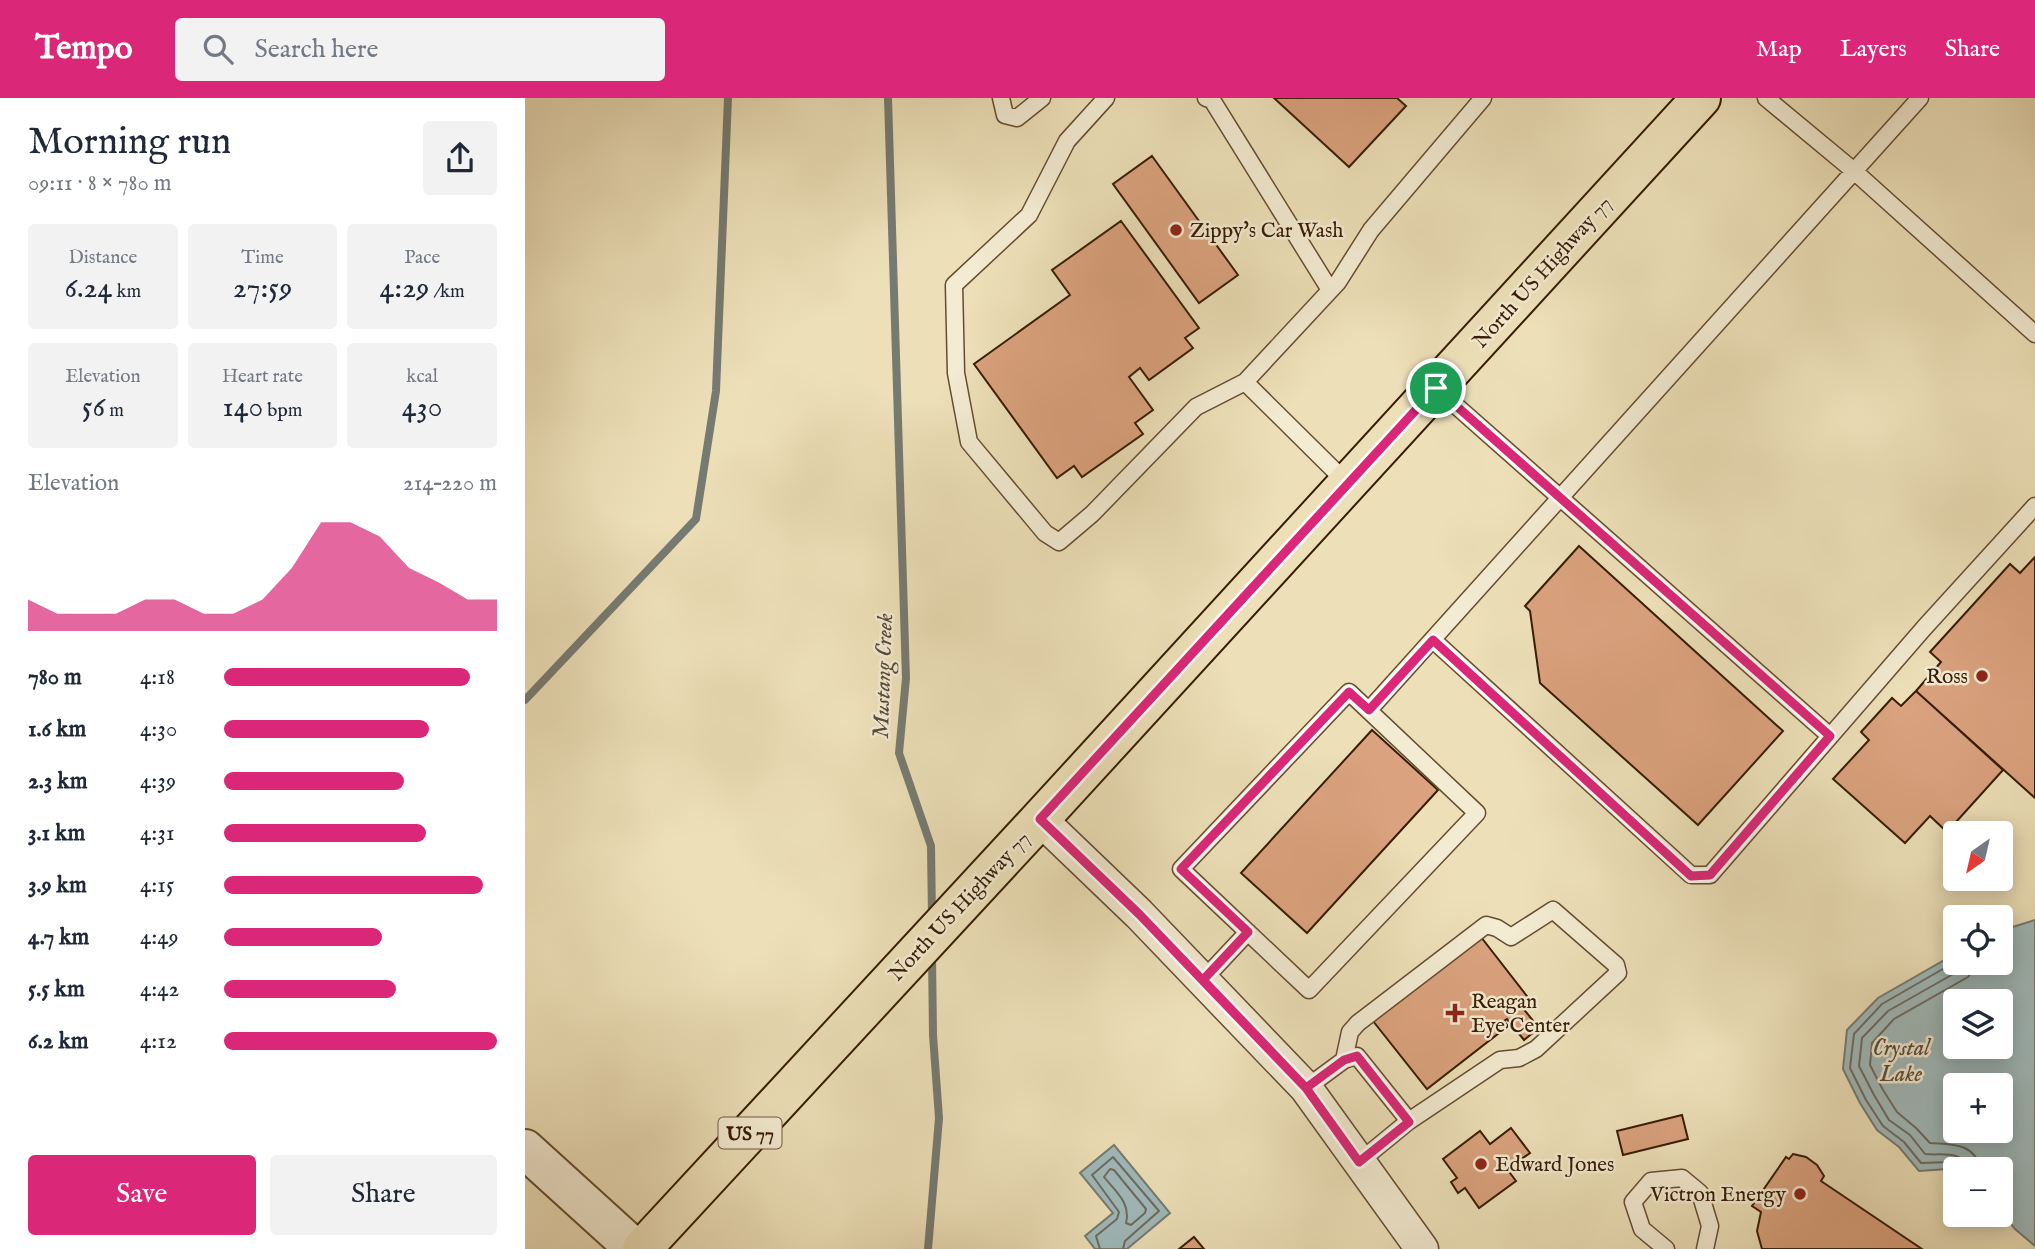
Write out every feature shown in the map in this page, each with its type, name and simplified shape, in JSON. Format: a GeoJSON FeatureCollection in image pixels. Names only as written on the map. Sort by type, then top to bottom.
{"type":"FeatureCollection","features":[{"type":"Feature","properties":{"kind":"main road","name":"North US Highway 77"},"geometry":{"type":"LineString","coordinates":[[642,1249],[1701,98]]}},
{"type":"Feature","properties":{"kind":"street"},"geometry":{"type":"LineString","coordinates":[[1028,832],[1139,914],[1306,1088],[1422,1249]]}},
{"type":"Feature","properties":{"kind":"street"},"geometry":{"type":"LineString","coordinates":[[525,1149],[635,1249]]}},
{"type":"Feature","properties":{"kind":"lane"},"geometry":{"type":"LineString","coordinates":[[1001,98],[1005,115],[1017,118],[1042,98]]}},
{"type":"Feature","properties":{"kind":"lane"},"geometry":{"type":"LineString","coordinates":[[1106,98],[1067,141],[1029,215],[954,285],[956,373],[969,442],[1045,533],[1059,542],[1092,514],[1196,407],[1245,382],[1330,290],[1371,230],[1476,101]]}},
{"type":"Feature","properties":{"kind":"lane"},"geometry":{"type":"LineString","coordinates":[[1206,98],[1212,100],[1330,290]]}},
{"type":"Feature","properties":{"kind":"lane"},"geometry":{"type":"LineString","coordinates":[[1766,98],[1854,171],[2035,334]]}},
{"type":"Feature","properties":{"kind":"lane"},"geometry":{"type":"LineString","coordinates":[[1369,710],[1920,98]]}},
{"type":"Feature","properties":{"kind":"lane"},"geometry":{"type":"LineString","coordinates":[[1245,382],[1348,484]]}},
{"type":"Feature","properties":{"kind":"lane"},"geometry":{"type":"LineString","coordinates":[[1436,388],[1830,736]]}},
{"type":"Feature","properties":{"kind":"lane"},"geometry":{"type":"LineString","coordinates":[[1433,640],[1691,876],[1710,875],[2035,506]]}},
{"type":"Feature","properties":{"kind":"lane"},"geometry":{"type":"LineString","coordinates":[[1349,692],[1369,710],[1477,813],[1309,990],[1181,869],[1349,692]]}},
{"type":"Feature","properties":{"kind":"lane"},"geometry":{"type":"LineString","coordinates":[[1344,1060],[1350,1032],[1358,1023],[1486,925],[1511,937],[1553,910],[1616,965],[1618,974],[1536,1049],[1520,1058],[1500,1060],[1409,1122],[1359,1162]]}},
{"type":"Feature","properties":{"kind":"lane"},"geometry":{"type":"LineString","coordinates":[[1203,980],[1248,932]]}},
{"type":"Feature","properties":{"kind":"lane"},"geometry":{"type":"LineString","coordinates":[[1306,1088],[1344,1060],[1357,1056],[1409,1122]]}},
{"type":"Feature","properties":{"kind":"lane"},"geometry":{"type":"LineString","coordinates":[[1666,1249],[1642,1229],[1633,1202],[1650,1181],[1682,1178],[1700,1193],[1710,1226],[1705,1249]]}},
{"type":"Feature","properties":{"kind":"water","name":"Crystal Lake"},"geometry":{"type":"Polygon","coordinates":[[[2035,920],[2035,1246],[2013,1226],[2013,1157],[1943,1157],[1943,1169],[1919,1171],[1899,1147],[1877,1130],[1843,1069],[1847,1030],[1878,998],[1943,961],[1943,975],[2013,975],[2013,927],[2035,920]]]}},
{"type":"Feature","properties":{"kind":"water"},"geometry":{"type":"Polygon","coordinates":[[[1114,1145],[1170,1213],[1127,1249],[1095,1249],[1085,1236],[1113,1213],[1080,1173],[1114,1145]]]}},
{"type":"Feature","properties":{"kind":"building"},"geometry":{"type":"Polygon","coordinates":[[[1274,98],[1397,98],[1406,106],[1349,167],[1274,98]]]}},
{"type":"Feature","properties":{"kind":"building","name":"Zippy's Car Wash"},"geometry":{"type":"Polygon","coordinates":[[[1152,156],[1238,275],[1199,303],[1113,184],[1152,156]]]}},
{"type":"Feature","properties":{"kind":"building"},"geometry":{"type":"Polygon","coordinates":[[[1121,221],[1199,328],[1185,338],[1193,348],[1149,380],[1140,368],[1129,377],[1153,410],[1135,423],[1143,434],[1082,477],[1074,466],[1057,478],[974,364],[1070,295],[1052,270],[1121,221]]]}},
{"type":"Feature","properties":{"kind":"building"},"geometry":{"type":"Polygon","coordinates":[[[1579,546],[1783,731],[1698,825],[1540,683],[1530,611],[1525,606],[1579,546]]]}},
{"type":"Feature","properties":{"kind":"building","name":"Ross"},"geometry":{"type":"Polygon","coordinates":[[[2035,557],[2035,798],[1916,691],[1941,662],[1930,652],[2010,564],[2020,573],[2035,557]]]}},
{"type":"Feature","properties":{"kind":"building"},"geometry":{"type":"Polygon","coordinates":[[[1916,691],[2003,770],[1957,821],[1943,821],[1943,828],[1930,816],[1905,843],[1833,779],[1869,740],[1861,732],[1892,698],[1901,706],[1916,691]]]}},
{"type":"Feature","properties":{"kind":"building"},"geometry":{"type":"Polygon","coordinates":[[[1372,730],[1438,790],[1307,933],[1241,873],[1372,730]]]}},
{"type":"Feature","properties":{"kind":"building","name":"Reagan Eye Center"},"geometry":{"type":"Polygon","coordinates":[[[1481,937],[1530,1000],[1522,1007],[1539,1028],[1524,1040],[1507,1019],[1504,1021],[1508,1026],[1427,1089],[1373,1021],[1481,937]]]}},
{"type":"Feature","properties":{"kind":"building"},"geometry":{"type":"Polygon","coordinates":[[[1682,1115],[1688,1139],[1623,1155],[1617,1131],[1682,1115]]]}},
{"type":"Feature","properties":{"kind":"building","name":"Edward Jones"},"geometry":{"type":"Polygon","coordinates":[[[1511,1128],[1530,1153],[1507,1169],[1516,1181],[1479,1208],[1465,1188],[1458,1193],[1451,1182],[1457,1178],[1443,1159],[1480,1131],[1490,1144],[1511,1128]]]}},
{"type":"Feature","properties":{"kind":"building","name":"Victron Energy"},"geometry":{"type":"Polygon","coordinates":[[[1793,1154],[1806,1157],[1817,1165],[1824,1176],[1821,1181],[1922,1249],[1762,1249],[1757,1231],[1761,1212],[1752,1206],[1786,1157],[1789,1159],[1793,1154]]]}},
{"type":"Feature","properties":{"kind":"building"},"geometry":{"type":"Polygon","coordinates":[[[1194,1237],[1204,1249],[1179,1249],[1194,1237]]]}},
{"type":"Feature","properties":{"kind":"waterway"},"geometry":{"type":"LineString","coordinates":[[525,700],[696,519],[716,391],[728,98]]}},
{"type":"Feature","properties":{"kind":"waterway","name":"Mustang Creek"},"geometry":{"type":"LineString","coordinates":[[888,98],[906,678],[899,753],[931,846],[932,918]]}},
{"type":"Feature","properties":{"kind":"waterway","name":"Mustang Creek"},"geometry":{"type":"LineString","coordinates":[[928,1249],[939,1118],[933,1035],[932,955]]}},
{"type":"Feature","properties":{"kind":"place","name":"Zippy's Car Wash"},"geometry":{"type":"Point","coordinates":[1176,230]}},
{"type":"Feature","properties":{"kind":"place","name":"Ross"},"geometry":{"type":"Point","coordinates":[1982,676]}},
{"type":"Feature","properties":{"kind":"place","name":"Reagan Eye Center"},"geometry":{"type":"Point","coordinates":[1455,1013]}},
{"type":"Feature","properties":{"kind":"place","name":"Edward Jones"},"geometry":{"type":"Point","coordinates":[1481,1164]}},
{"type":"Feature","properties":{"kind":"place","name":"Victron Energy"},"geometry":{"type":"Point","coordinates":[1800,1194]}},
{"type":"Feature","properties":{"kind":"route"},"geometry":{"type":"LineString","coordinates":[[1436,388],[1040,819],[1139,914],[1306,1088],[1359,1162],[1409,1122],[1357,1056],[1344,1060],[1306,1088],[1203,980],[1248,932],[1181,869],[1349,692],[1369,710],[1433,640],[1691,876],[1710,875],[1830,736],[1436,388]]}}]}
